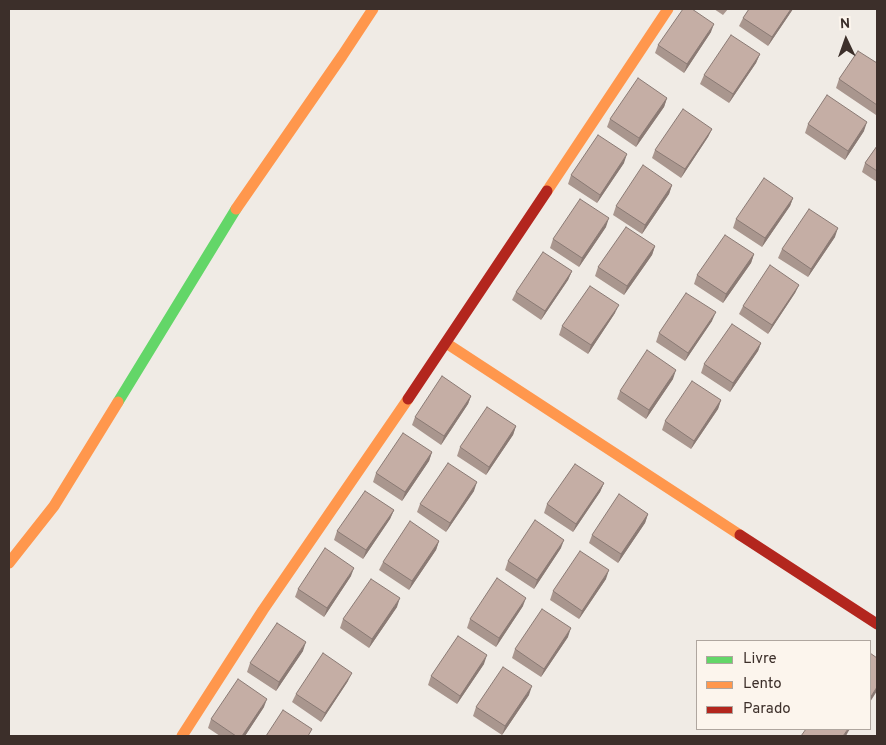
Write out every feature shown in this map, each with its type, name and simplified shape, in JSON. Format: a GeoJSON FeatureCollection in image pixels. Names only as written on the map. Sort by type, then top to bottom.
{"type":"FeatureCollection","features":[{"type":"Feature","properties":{"kind":"street"},"geometry":{"type":"LineString","coordinates":[[9,564],[54,506],[233,213],[373,9]]}},
{"type":"Feature","properties":{"kind":"street"},"geometry":{"type":"LineString","coordinates":[[182,736],[262,610],[446,343],[668,9]]}},
{"type":"Feature","properties":{"kind":"street"},"geometry":{"type":"LineString","coordinates":[[446,343],[877,624]]}},
{"type":"Feature","properties":{"kind":"building"},"geometry":{"type":"Polygon","coordinates":[[[683,9],[692,9],[714,24],[687,64],[658,45],[683,9]]]}},
{"type":"Feature","properties":{"kind":"building"},"geometry":{"type":"Polygon","coordinates":[[[749,9],[791,9],[772,37],[743,18],[749,9]]]}},
{"type":"Feature","properties":{"kind":"building"},"geometry":{"type":"Polygon","coordinates":[[[731,35],[760,54],[733,94],[704,75],[731,35]]]}},
{"type":"Feature","properties":{"kind":"building"},"geometry":{"type":"Polygon","coordinates":[[[858,51],[877,63],[877,105],[839,79],[858,51]]]}},
{"type":"Feature","properties":{"kind":"building"},"geometry":{"type":"Polygon","coordinates":[[[638,78],[667,98],[639,138],[610,119],[638,78]]]}},
{"type":"Feature","properties":{"kind":"building"},"geometry":{"type":"Polygon","coordinates":[[[827,95],[867,122],[848,151],[808,124],[827,95]]]}},
{"type":"Feature","properties":{"kind":"building"},"geometry":{"type":"Polygon","coordinates":[[[683,109],[712,129],[685,169],[655,150],[683,109]]]}},
{"type":"Feature","properties":{"kind":"building"},"geometry":{"type":"Polygon","coordinates":[[[598,135],[627,154],[600,195],[571,175],[598,135]]]}},
{"type":"Feature","properties":{"kind":"building"},"geometry":{"type":"Polygon","coordinates":[[[877,146],[877,171],[865,163],[877,146]]]}},
{"type":"Feature","properties":{"kind":"building"},"geometry":{"type":"Polygon","coordinates":[[[643,165],[672,185],[645,225],[616,206],[643,165]]]}},
{"type":"Feature","properties":{"kind":"building"},"geometry":{"type":"Polygon","coordinates":[[[764,178],[793,198],[765,238],[736,219],[764,178]]]}},
{"type":"Feature","properties":{"kind":"building"},"geometry":{"type":"Polygon","coordinates":[[[580,199],[609,218],[582,258],[553,239],[580,199]]]}},
{"type":"Feature","properties":{"kind":"building"},"geometry":{"type":"Polygon","coordinates":[[[809,209],[838,228],[811,269],[782,249],[809,209]]]}},
{"type":"Feature","properties":{"kind":"building"},"geometry":{"type":"Polygon","coordinates":[[[626,227],[655,246],[627,286],[598,267],[626,227]]]}},
{"type":"Feature","properties":{"kind":"building"},"geometry":{"type":"Polygon","coordinates":[[[725,235],[754,254],[726,294],[697,275],[725,235]]]}},
{"type":"Feature","properties":{"kind":"building"},"geometry":{"type":"Polygon","coordinates":[[[543,252],[572,271],[545,311],[516,292],[543,252]]]}},
{"type":"Feature","properties":{"kind":"building"},"geometry":{"type":"Polygon","coordinates":[[[770,265],[799,285],[772,325],[743,306],[770,265]]]}},
{"type":"Feature","properties":{"kind":"building"},"geometry":{"type":"Polygon","coordinates":[[[590,286],[619,305],[591,345],[562,326],[590,286]]]}},
{"type":"Feature","properties":{"kind":"building"},"geometry":{"type":"Polygon","coordinates":[[[686,293],[716,312],[688,353],[659,333],[686,293]]]}},
{"type":"Feature","properties":{"kind":"building"},"geometry":{"type":"Polygon","coordinates":[[[732,324],[761,343],[733,383],[704,364],[732,324]]]}},
{"type":"Feature","properties":{"kind":"building"},"geometry":{"type":"Polygon","coordinates":[[[647,350],[676,370],[649,410],[620,391],[647,350]]]}},
{"type":"Feature","properties":{"kind":"building"},"geometry":{"type":"Polygon","coordinates":[[[442,376],[471,396],[444,436],[415,417],[442,376]]]}},
{"type":"Feature","properties":{"kind":"building"},"geometry":{"type":"Polygon","coordinates":[[[692,381],[721,400],[694,441],[665,421],[692,381]]]}},
{"type":"Feature","properties":{"kind":"building"},"geometry":{"type":"Polygon","coordinates":[[[487,407],[516,426],[489,467],[460,447],[487,407]]]}},
{"type":"Feature","properties":{"kind":"building"},"geometry":{"type":"Polygon","coordinates":[[[403,433],[432,452],[405,492],[376,473],[403,433]]]}},
{"type":"Feature","properties":{"kind":"building"},"geometry":{"type":"Polygon","coordinates":[[[448,463],[477,482],[450,523],[420,504],[448,463]]]}},
{"type":"Feature","properties":{"kind":"building"},"geometry":{"type":"Polygon","coordinates":[[[575,464],[604,483],[576,524],[547,504],[575,464]]]}},
{"type":"Feature","properties":{"kind":"building"},"geometry":{"type":"Polygon","coordinates":[[[365,491],[394,510],[366,550],[337,531],[365,491]]]}},
{"type":"Feature","properties":{"kind":"building"},"geometry":{"type":"Polygon","coordinates":[[[619,494],[648,514],[621,554],[592,535],[619,494]]]}},
{"type":"Feature","properties":{"kind":"building"},"geometry":{"type":"Polygon","coordinates":[[[535,520],[564,540],[537,580],[508,561],[535,520]]]}},
{"type":"Feature","properties":{"kind":"building"},"geometry":{"type":"Polygon","coordinates":[[[410,521],[439,541],[412,581],[383,562],[410,521]]]}},
{"type":"Feature","properties":{"kind":"building"},"geometry":{"type":"Polygon","coordinates":[[[325,548],[354,568],[327,608],[298,589],[325,548]]]}},
{"type":"Feature","properties":{"kind":"building"},"geometry":{"type":"Polygon","coordinates":[[[580,551],[609,570],[582,611],[553,591],[580,551]]]}},
{"type":"Feature","properties":{"kind":"building"},"geometry":{"type":"Polygon","coordinates":[[[497,578],[526,598],[499,638],[470,619],[497,578]]]}},
{"type":"Feature","properties":{"kind":"building"},"geometry":{"type":"Polygon","coordinates":[[[371,579],[400,598],[372,639],[343,619],[371,579]]]}},
{"type":"Feature","properties":{"kind":"building"},"geometry":{"type":"Polygon","coordinates":[[[542,609],[571,628],[544,669],[515,649],[542,609]]]}},
{"type":"Feature","properties":{"kind":"building"},"geometry":{"type":"Polygon","coordinates":[[[277,623],[306,642],[279,682],[250,663],[277,623]]]}},
{"type":"Feature","properties":{"kind":"building"},"geometry":{"type":"Polygon","coordinates":[[[458,636],[487,655],[460,696],[431,676],[458,636]]]}},
{"type":"Feature","properties":{"kind":"building"},"geometry":{"type":"Polygon","coordinates":[[[323,653],[352,673],[325,713],[296,694],[323,653]]]}},
{"type":"Feature","properties":{"kind":"building"},"geometry":{"type":"Polygon","coordinates":[[[871,654],[877,658],[877,687],[871,696],[871,654]]]}},
{"type":"Feature","properties":{"kind":"building"},"geometry":{"type":"Polygon","coordinates":[[[503,667],[532,686],[505,726],[476,707],[503,667]]]}},
{"type":"Feature","properties":{"kind":"building"},"geometry":{"type":"Polygon","coordinates":[[[238,679],[267,699],[242,736],[236,736],[211,719],[238,679]]]}},
{"type":"Feature","properties":{"kind":"building"},"geometry":{"type":"Polygon","coordinates":[[[283,710],[312,729],[308,736],[266,736],[283,710]]]}},
{"type":"Feature","properties":{"kind":"building"},"geometry":{"type":"Polygon","coordinates":[[[805,730],[847,730],[843,736],[801,736],[805,730]]]}},
{"type":"Feature","properties":{"kind":"traffic: fast"},"geometry":{"type":"LineString","coordinates":[[118,402],[236,209]]}},
{"type":"Feature","properties":{"kind":"traffic: slow"},"geometry":{"type":"LineString","coordinates":[[236,209],[373,9]]}},
{"type":"Feature","properties":{"kind":"traffic: slow"},"geometry":{"type":"LineString","coordinates":[[547,191],[668,9]]}},
{"type":"Feature","properties":{"kind":"traffic: slow"},"geometry":{"type":"LineString","coordinates":[[446,343],[740,535]]}},
{"type":"Feature","properties":{"kind":"traffic: slow"},"geometry":{"type":"LineString","coordinates":[[182,736],[263,610],[408,399]]}},
{"type":"Feature","properties":{"kind":"traffic: slow"},"geometry":{"type":"LineString","coordinates":[[9,563],[54,506],[118,402]]}},
{"type":"Feature","properties":{"kind":"traffic: jam"},"geometry":{"type":"LineString","coordinates":[[408,399],[547,191]]}},
{"type":"Feature","properties":{"kind":"traffic: jam"},"geometry":{"type":"LineString","coordinates":[[740,535],[877,624]]}}]}
